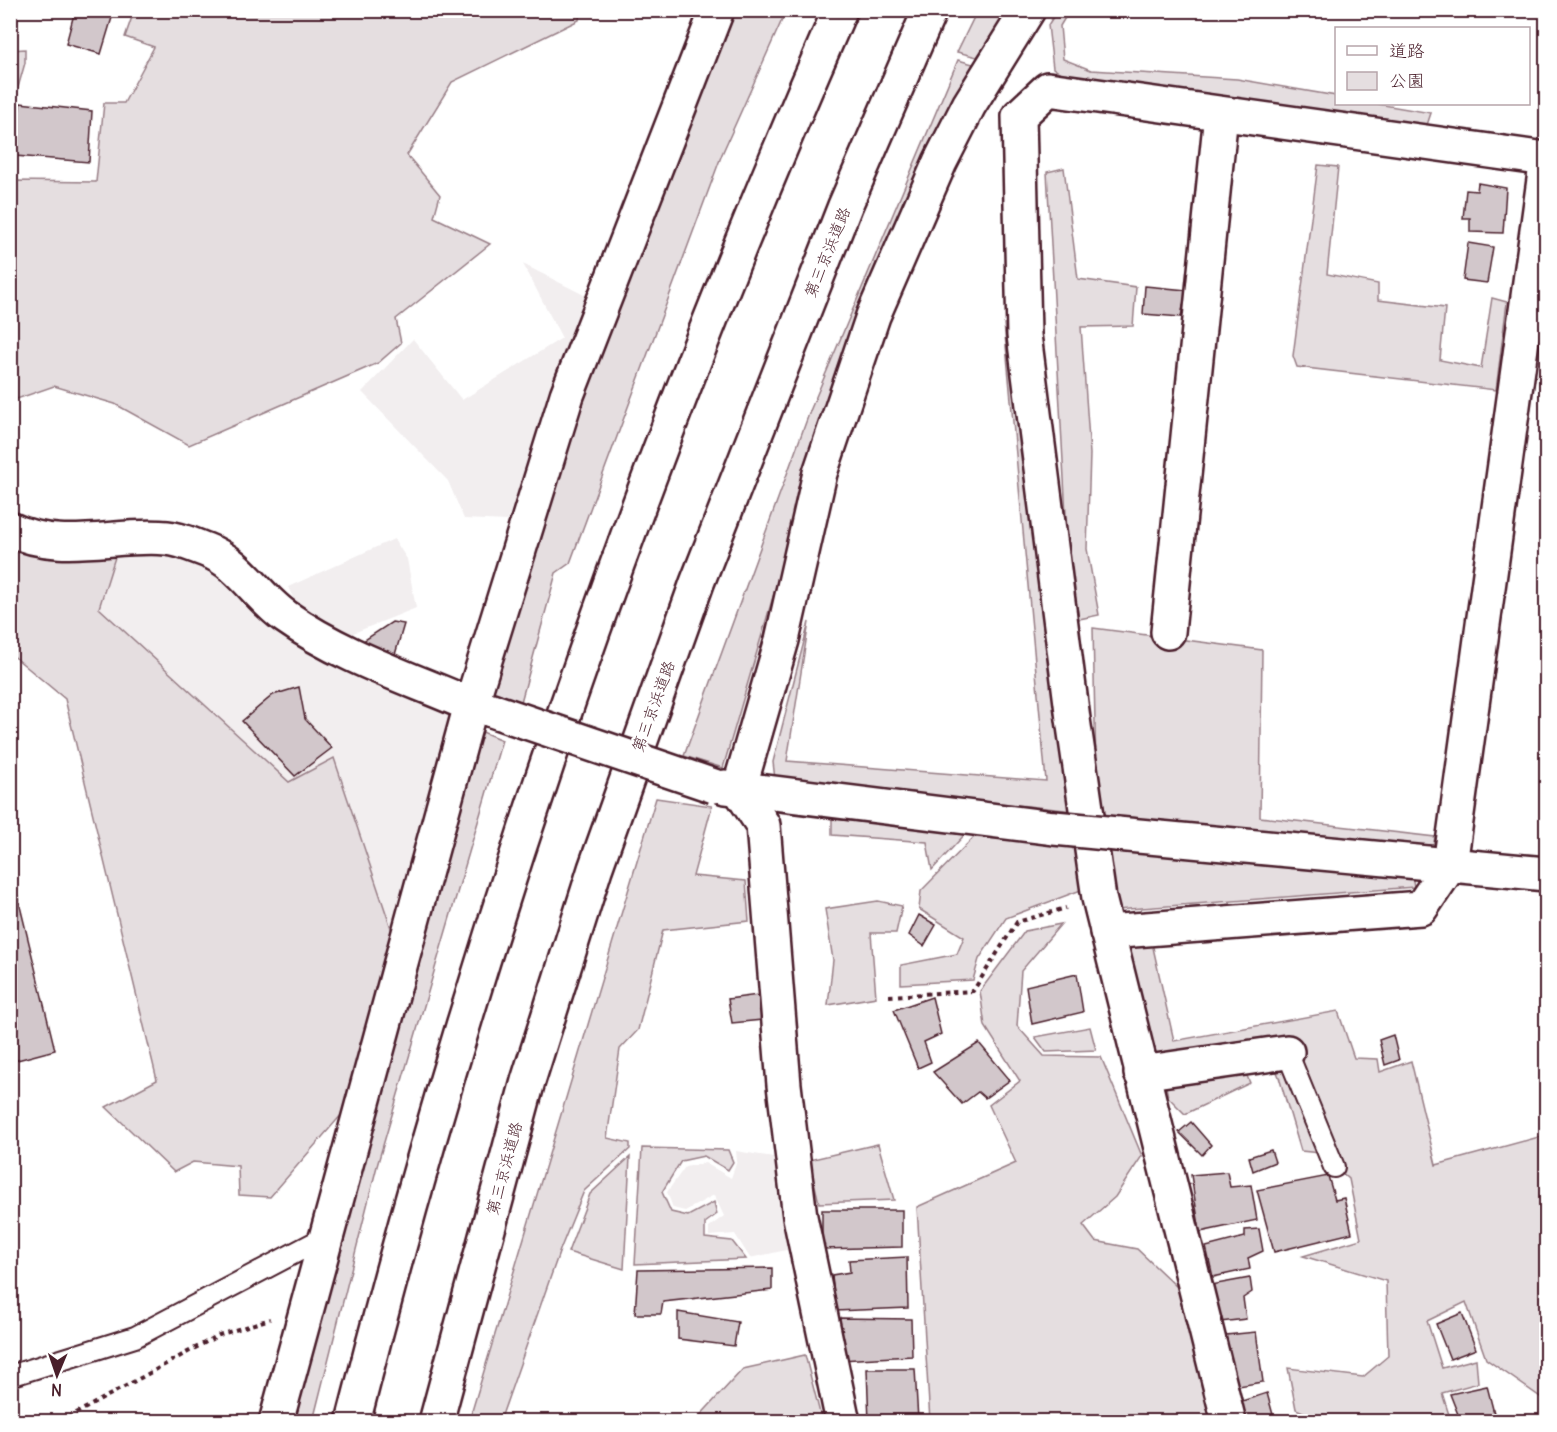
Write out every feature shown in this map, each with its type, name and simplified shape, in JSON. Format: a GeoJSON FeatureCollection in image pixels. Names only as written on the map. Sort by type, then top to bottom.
{"type":"FeatureCollection","features":[{"type":"Feature","properties":{"kind":"main road"},"geometry":{"type":"LineString","coordinates":[[276,1422],[325,1237],[482,708],[567,395],[717,10]]}},
{"type":"Feature","properties":{"kind":"main road"},"geometry":{"type":"LineString","coordinates":[[353,1422],[379,1316],[450,1065],[529,815],[617,559],[765,181],[840,10]]}},
{"type":"Feature","properties":{"kind":"main road","name":"第三京浜道路"},"geometry":{"type":"LineString","coordinates":[[436,1422],[528,1081],[595,869],[697,583],[845,206],[930,10]]}},
{"type":"Feature","properties":{"kind":"main road"},"geometry":{"type":"LineString","coordinates":[[727,787],[782,640],[820,473],[873,316],[964,115],[1028,10]]}},
{"type":"Feature","properties":{"kind":"main road"},"geometry":{"type":"LineString","coordinates":[[1229,1422],[1099,898],[1072,720],[1024,335],[1020,116],[1048,89],[1546,159]]}},
{"type":"Feature","properties":{"kind":"main road"},"geometry":{"type":"LineString","coordinates":[[1168,632],[1221,114]]}},
{"type":"Feature","properties":{"kind":"main road"},"geometry":{"type":"LineString","coordinates":[[1107,932],[1421,908],[1450,865],[1546,165]]}},
{"type":"Feature","properties":{"kind":"main road"},"geometry":{"type":"LineString","coordinates":[[10,529],[30,538],[86,542],[168,538],[209,551],[239,571],[285,617],[340,648],[482,708],[727,787],[1054,828],[1546,874]]}},
{"type":"Feature","properties":{"kind":"main road"},"geometry":{"type":"LineString","coordinates":[[727,787],[763,825],[783,1085],[800,1217],[843,1422]]}},
{"type":"Feature","properties":{"kind":"main road"},"geometry":{"type":"LineString","coordinates":[[1141,1072],[1287,1052]]}},
{"type":"Feature","properties":{"kind":"lane"},"geometry":{"type":"LineString","coordinates":[[1287,1052],[1334,1167]]}},
{"type":"Feature","properties":{"kind":"lane"},"geometry":{"type":"LineString","coordinates":[[10,1376],[135,1337],[325,1237]]}},
{"type":"Feature","properties":{"kind":"path"},"geometry":{"type":"LineString","coordinates":[[889,996],[973,991],[1017,922],[1099,898]]}},
{"type":"Feature","properties":{"kind":"path"},"geometry":{"type":"LineString","coordinates":[[60,1422],[219,1335],[305,1309]]}},
{"type":"Feature","properties":{"kind":"shaded area"},"geometry":{"type":"Polygon","coordinates":[[[523,264],[586,296],[507,521],[464,519],[448,481],[362,392],[413,339],[462,400],[562,338],[523,264]]]}},
{"type":"Feature","properties":{"kind":"shaded area"},"geometry":{"type":"Polygon","coordinates":[[[394,539],[407,559],[416,608],[346,636],[298,608],[288,587],[394,539]]]}},
{"type":"Feature","properties":{"kind":"shaded area"},"geometry":{"type":"Polygon","coordinates":[[[116,554],[164,554],[212,569],[451,714],[393,934],[334,758],[289,782],[99,607],[116,554]]]}},
{"type":"Feature","properties":{"kind":"shaded area"},"geometry":{"type":"Polygon","coordinates":[[[736,1151],[779,1158],[795,1248],[750,1258],[735,1234],[709,1236],[709,1227],[724,1216],[714,1195],[685,1211],[673,1208],[667,1192],[685,1167],[705,1163],[731,1178],[737,1161],[736,1151]]]}},
{"type":"Feature","properties":{"kind":"green space"},"geometry":{"type":"Polygon","coordinates":[[[134,10],[580,11],[579,20],[452,82],[407,155],[440,195],[434,217],[490,244],[396,319],[401,343],[378,363],[189,445],[115,404],[54,386],[11,401],[11,181],[96,182],[104,103],[124,103],[154,47],[125,37],[134,10]]]}},
{"type":"Feature","properties":{"kind":"green space"},"geometry":{"type":"Polygon","coordinates":[[[726,11],[786,11],[722,154],[570,563],[556,573],[521,702],[487,691],[573,400],[726,11]]]}},
{"type":"Feature","properties":{"kind":"green space"},"geometry":{"type":"Polygon","coordinates":[[[977,11],[1008,11],[977,57],[957,52],[977,11]]]}},
{"type":"Feature","properties":{"kind":"green space"},"geometry":{"type":"Polygon","coordinates":[[[1057,11],[1069,11],[1060,26],[1063,59],[1091,70],[1237,79],[1335,96],[1335,105],[1384,105],[1431,113],[1427,125],[1075,83],[1053,68],[1048,25],[1057,11]]]}},
{"type":"Feature","properties":{"kind":"green space"},"geometry":{"type":"Polygon","coordinates":[[[25,49],[25,63],[15,98],[11,98],[11,50],[25,49]]]}},
{"type":"Feature","properties":{"kind":"green space"},"geometry":{"type":"Polygon","coordinates":[[[958,60],[973,64],[833,391],[723,768],[684,756],[810,411],[958,60]]]}},
{"type":"Feature","properties":{"kind":"green space"},"geometry":{"type":"Polygon","coordinates":[[[1318,165],[1338,167],[1327,274],[1378,284],[1378,300],[1445,308],[1440,360],[1481,368],[1492,298],[1507,302],[1496,390],[1297,367],[1293,356],[1318,165]]]}},
{"type":"Feature","properties":{"kind":"green space"},"geometry":{"type":"Polygon","coordinates":[[[1064,168],[1078,279],[1136,287],[1133,326],[1081,327],[1090,454],[1087,549],[1099,615],[1079,619],[1068,551],[1047,172],[1064,168]]]}},
{"type":"Feature","properties":{"kind":"green space"},"geometry":{"type":"Polygon","coordinates":[[[1016,322],[1074,811],[775,779],[773,762],[809,622],[787,761],[1046,781],[1004,324],[1016,322]]]}},
{"type":"Feature","properties":{"kind":"green space"},"geometry":{"type":"Polygon","coordinates":[[[10,545],[116,554],[99,608],[289,782],[334,758],[393,934],[343,1113],[270,1197],[239,1195],[238,1166],[193,1162],[174,1172],[106,1107],[157,1080],[65,699],[11,654],[10,545]]]}},
{"type":"Feature","properties":{"kind":"green space"},"geometry":{"type":"Polygon","coordinates":[[[1093,628],[1262,650],[1260,817],[1435,837],[1433,847],[1097,817],[1093,628]]]}},
{"type":"Feature","properties":{"kind":"green space"},"geometry":{"type":"Polygon","coordinates":[[[475,729],[502,740],[377,1166],[313,1421],[292,1422],[475,729]]]}},
{"type":"Feature","properties":{"kind":"green space"},"geometry":{"type":"Polygon","coordinates":[[[656,798],[712,806],[693,876],[746,881],[749,921],[663,930],[638,1030],[620,1049],[607,1138],[630,1143],[630,1149],[584,1191],[560,1250],[500,1421],[469,1421],[656,798]]]}},
{"type":"Feature","properties":{"kind":"green space"},"geometry":{"type":"Polygon","coordinates":[[[832,819],[967,832],[932,870],[927,842],[832,835],[832,819]]]}},
{"type":"Feature","properties":{"kind":"green space"},"geometry":{"type":"Polygon","coordinates":[[[974,837],[1077,845],[1081,890],[1006,918],[979,959],[973,980],[901,984],[901,965],[957,954],[964,937],[919,909],[921,891],[974,837]]]}},
{"type":"Feature","properties":{"kind":"green space"},"geometry":{"type":"Polygon","coordinates":[[[1096,845],[1412,875],[1414,887],[1116,910],[1096,845]]]}},
{"type":"Feature","properties":{"kind":"green space"},"geometry":{"type":"Polygon","coordinates":[[[878,901],[902,906],[896,933],[871,933],[876,997],[828,1005],[833,960],[825,909],[878,901]]]}},
{"type":"Feature","properties":{"kind":"green space"},"geometry":{"type":"Polygon","coordinates":[[[1061,924],[1021,971],[1017,1026],[1044,1056],[1101,1057],[1142,1156],[1115,1197],[1083,1225],[1095,1241],[1137,1249],[1177,1287],[1219,1421],[930,1421],[917,1207],[1016,1163],[989,1105],[1020,1081],[985,1026],[980,991],[1025,931],[1061,924]]]}},
{"type":"Feature","properties":{"kind":"green space"},"geometry":{"type":"Polygon","coordinates":[[[1152,943],[1174,1041],[1338,1011],[1354,1058],[1378,1059],[1380,1072],[1411,1061],[1436,1165],[1546,1135],[1546,1401],[1486,1359],[1466,1302],[1427,1321],[1442,1368],[1476,1359],[1478,1383],[1442,1393],[1451,1421],[1379,1422],[1359,1418],[1321,1420],[1296,1409],[1288,1368],[1363,1377],[1388,1356],[1386,1281],[1303,1256],[1361,1239],[1349,1179],[1320,1153],[1301,1151],[1279,1077],[1267,1047],[1151,1053],[1126,949],[1152,943]]]}},
{"type":"Feature","properties":{"kind":"green space"},"geometry":{"type":"Polygon","coordinates":[[[1090,1027],[1096,1050],[1046,1052],[1035,1037],[1090,1027]]]}},
{"type":"Feature","properties":{"kind":"green space"},"geometry":{"type":"Polygon","coordinates":[[[1247,1076],[1250,1083],[1185,1114],[1168,1097],[1165,1082],[1247,1076]]]}},
{"type":"Feature","properties":{"kind":"green space"},"geometry":{"type":"Polygon","coordinates":[[[878,1144],[894,1200],[819,1203],[809,1160],[878,1144]]]}},
{"type":"Feature","properties":{"kind":"green space"},"geometry":{"type":"Polygon","coordinates":[[[642,1148],[728,1150],[733,1162],[728,1170],[704,1156],[681,1161],[662,1192],[671,1212],[688,1216],[714,1202],[717,1214],[705,1223],[705,1238],[732,1241],[746,1259],[635,1264],[642,1148]]]}},
{"type":"Feature","properties":{"kind":"green space"},"geometry":{"type":"Polygon","coordinates":[[[630,1157],[624,1269],[568,1252],[590,1194],[630,1157]]]}},
{"type":"Feature","properties":{"kind":"green space"},"geometry":{"type":"Polygon","coordinates":[[[805,1355],[822,1421],[695,1421],[743,1369],[805,1355]]]}},
{"type":"Feature","properties":{"kind":"building"},"geometry":{"type":"Polygon","coordinates":[[[75,10],[114,11],[101,54],[66,44],[75,10]]]}},
{"type":"Feature","properties":{"kind":"building"},"geometry":{"type":"Polygon","coordinates":[[[20,103],[92,111],[89,162],[15,156],[20,103]]]}},
{"type":"Feature","properties":{"kind":"building"},"geometry":{"type":"Polygon","coordinates":[[[1478,183],[1506,188],[1503,233],[1470,232],[1470,218],[1463,218],[1466,190],[1477,191],[1478,183]]]}},
{"type":"Feature","properties":{"kind":"building"},"geometry":{"type":"Polygon","coordinates":[[[1468,243],[1493,247],[1487,283],[1463,280],[1468,243]]]}},
{"type":"Feature","properties":{"kind":"building"},"geometry":{"type":"Polygon","coordinates":[[[1145,286],[1186,290],[1181,317],[1143,314],[1145,286]]]}},
{"type":"Feature","properties":{"kind":"building"},"geometry":{"type":"Polygon","coordinates":[[[392,622],[404,624],[394,658],[360,643],[392,622]]]}},
{"type":"Feature","properties":{"kind":"building"},"geometry":{"type":"Polygon","coordinates":[[[299,687],[305,719],[332,748],[295,776],[242,721],[273,695],[299,687]]]}},
{"type":"Feature","properties":{"kind":"building"},"geometry":{"type":"Polygon","coordinates":[[[10,865],[55,1050],[10,1062],[10,865]]]}},
{"type":"Feature","properties":{"kind":"building"},"geometry":{"type":"Polygon","coordinates":[[[919,915],[936,925],[924,946],[909,935],[919,915]]]}},
{"type":"Feature","properties":{"kind":"building"},"geometry":{"type":"Polygon","coordinates":[[[1077,974],[1083,1012],[1032,1024],[1026,986],[1077,974]]]}},
{"type":"Feature","properties":{"kind":"building"},"geometry":{"type":"Polygon","coordinates":[[[758,995],[762,1020],[732,1023],[728,999],[758,995]]]}},
{"type":"Feature","properties":{"kind":"building"},"geometry":{"type":"Polygon","coordinates":[[[932,997],[941,1034],[924,1042],[931,1062],[918,1068],[894,1010],[932,997]]]}},
{"type":"Feature","properties":{"kind":"building"},"geometry":{"type":"Polygon","coordinates":[[[1393,1035],[1399,1060],[1385,1065],[1379,1040],[1393,1035]]]}},
{"type":"Feature","properties":{"kind":"building"},"geometry":{"type":"Polygon","coordinates":[[[979,1043],[1010,1080],[985,1098],[978,1092],[962,1104],[933,1072],[979,1043]]]}},
{"type":"Feature","properties":{"kind":"building"},"geometry":{"type":"Polygon","coordinates":[[[1191,1122],[1211,1145],[1202,1155],[1179,1132],[1191,1122]]]}},
{"type":"Feature","properties":{"kind":"building"},"geometry":{"type":"Polygon","coordinates":[[[1271,1150],[1275,1162],[1253,1171],[1249,1157],[1271,1150]]]}},
{"type":"Feature","properties":{"kind":"building"},"geometry":{"type":"Polygon","coordinates":[[[1227,1172],[1230,1187],[1251,1185],[1257,1220],[1200,1232],[1191,1175],[1227,1172]]]}},
{"type":"Feature","properties":{"kind":"building"},"geometry":{"type":"Polygon","coordinates":[[[1328,1176],[1335,1200],[1344,1198],[1352,1233],[1274,1252],[1257,1190],[1328,1176]]]}},
{"type":"Feature","properties":{"kind":"building"},"geometry":{"type":"Polygon","coordinates":[[[822,1210],[902,1210],[902,1247],[822,1249],[822,1210]]]}},
{"type":"Feature","properties":{"kind":"building"},"geometry":{"type":"Polygon","coordinates":[[[1259,1229],[1263,1251],[1248,1258],[1250,1269],[1213,1277],[1206,1247],[1245,1237],[1245,1230],[1259,1229]]]}},
{"type":"Feature","properties":{"kind":"building"},"geometry":{"type":"Polygon","coordinates":[[[907,1257],[908,1308],[835,1311],[832,1275],[850,1272],[849,1260],[907,1257]]]}},
{"type":"Feature","properties":{"kind":"building"},"geometry":{"type":"Polygon","coordinates":[[[772,1268],[772,1290],[663,1302],[661,1314],[635,1314],[638,1270],[772,1268]]]}},
{"type":"Feature","properties":{"kind":"building"},"geometry":{"type":"Polygon","coordinates":[[[1250,1278],[1252,1292],[1243,1298],[1246,1319],[1220,1322],[1211,1285],[1250,1278]]]}},
{"type":"Feature","properties":{"kind":"building"},"geometry":{"type":"Polygon","coordinates":[[[678,1312],[738,1322],[734,1346],[678,1339],[678,1312]]]}},
{"type":"Feature","properties":{"kind":"building"},"geometry":{"type":"Polygon","coordinates":[[[1462,1313],[1476,1349],[1450,1359],[1436,1324],[1462,1313]]]}},
{"type":"Feature","properties":{"kind":"building"},"geometry":{"type":"Polygon","coordinates":[[[838,1318],[911,1319],[912,1356],[840,1360],[838,1318]]]}},
{"type":"Feature","properties":{"kind":"building"},"geometry":{"type":"Polygon","coordinates":[[[1256,1332],[1263,1382],[1233,1387],[1216,1336],[1256,1332]]]}},
{"type":"Feature","properties":{"kind":"building"},"geometry":{"type":"Polygon","coordinates":[[[867,1369],[915,1369],[918,1420],[869,1422],[867,1369]]]}},
{"type":"Feature","properties":{"kind":"building"},"geometry":{"type":"Polygon","coordinates":[[[1487,1386],[1495,1417],[1461,1422],[1450,1394],[1487,1386]]]}},
{"type":"Feature","properties":{"kind":"building"},"geometry":{"type":"Polygon","coordinates":[[[1267,1393],[1275,1422],[1241,1422],[1236,1403],[1267,1393]]]}}]}
